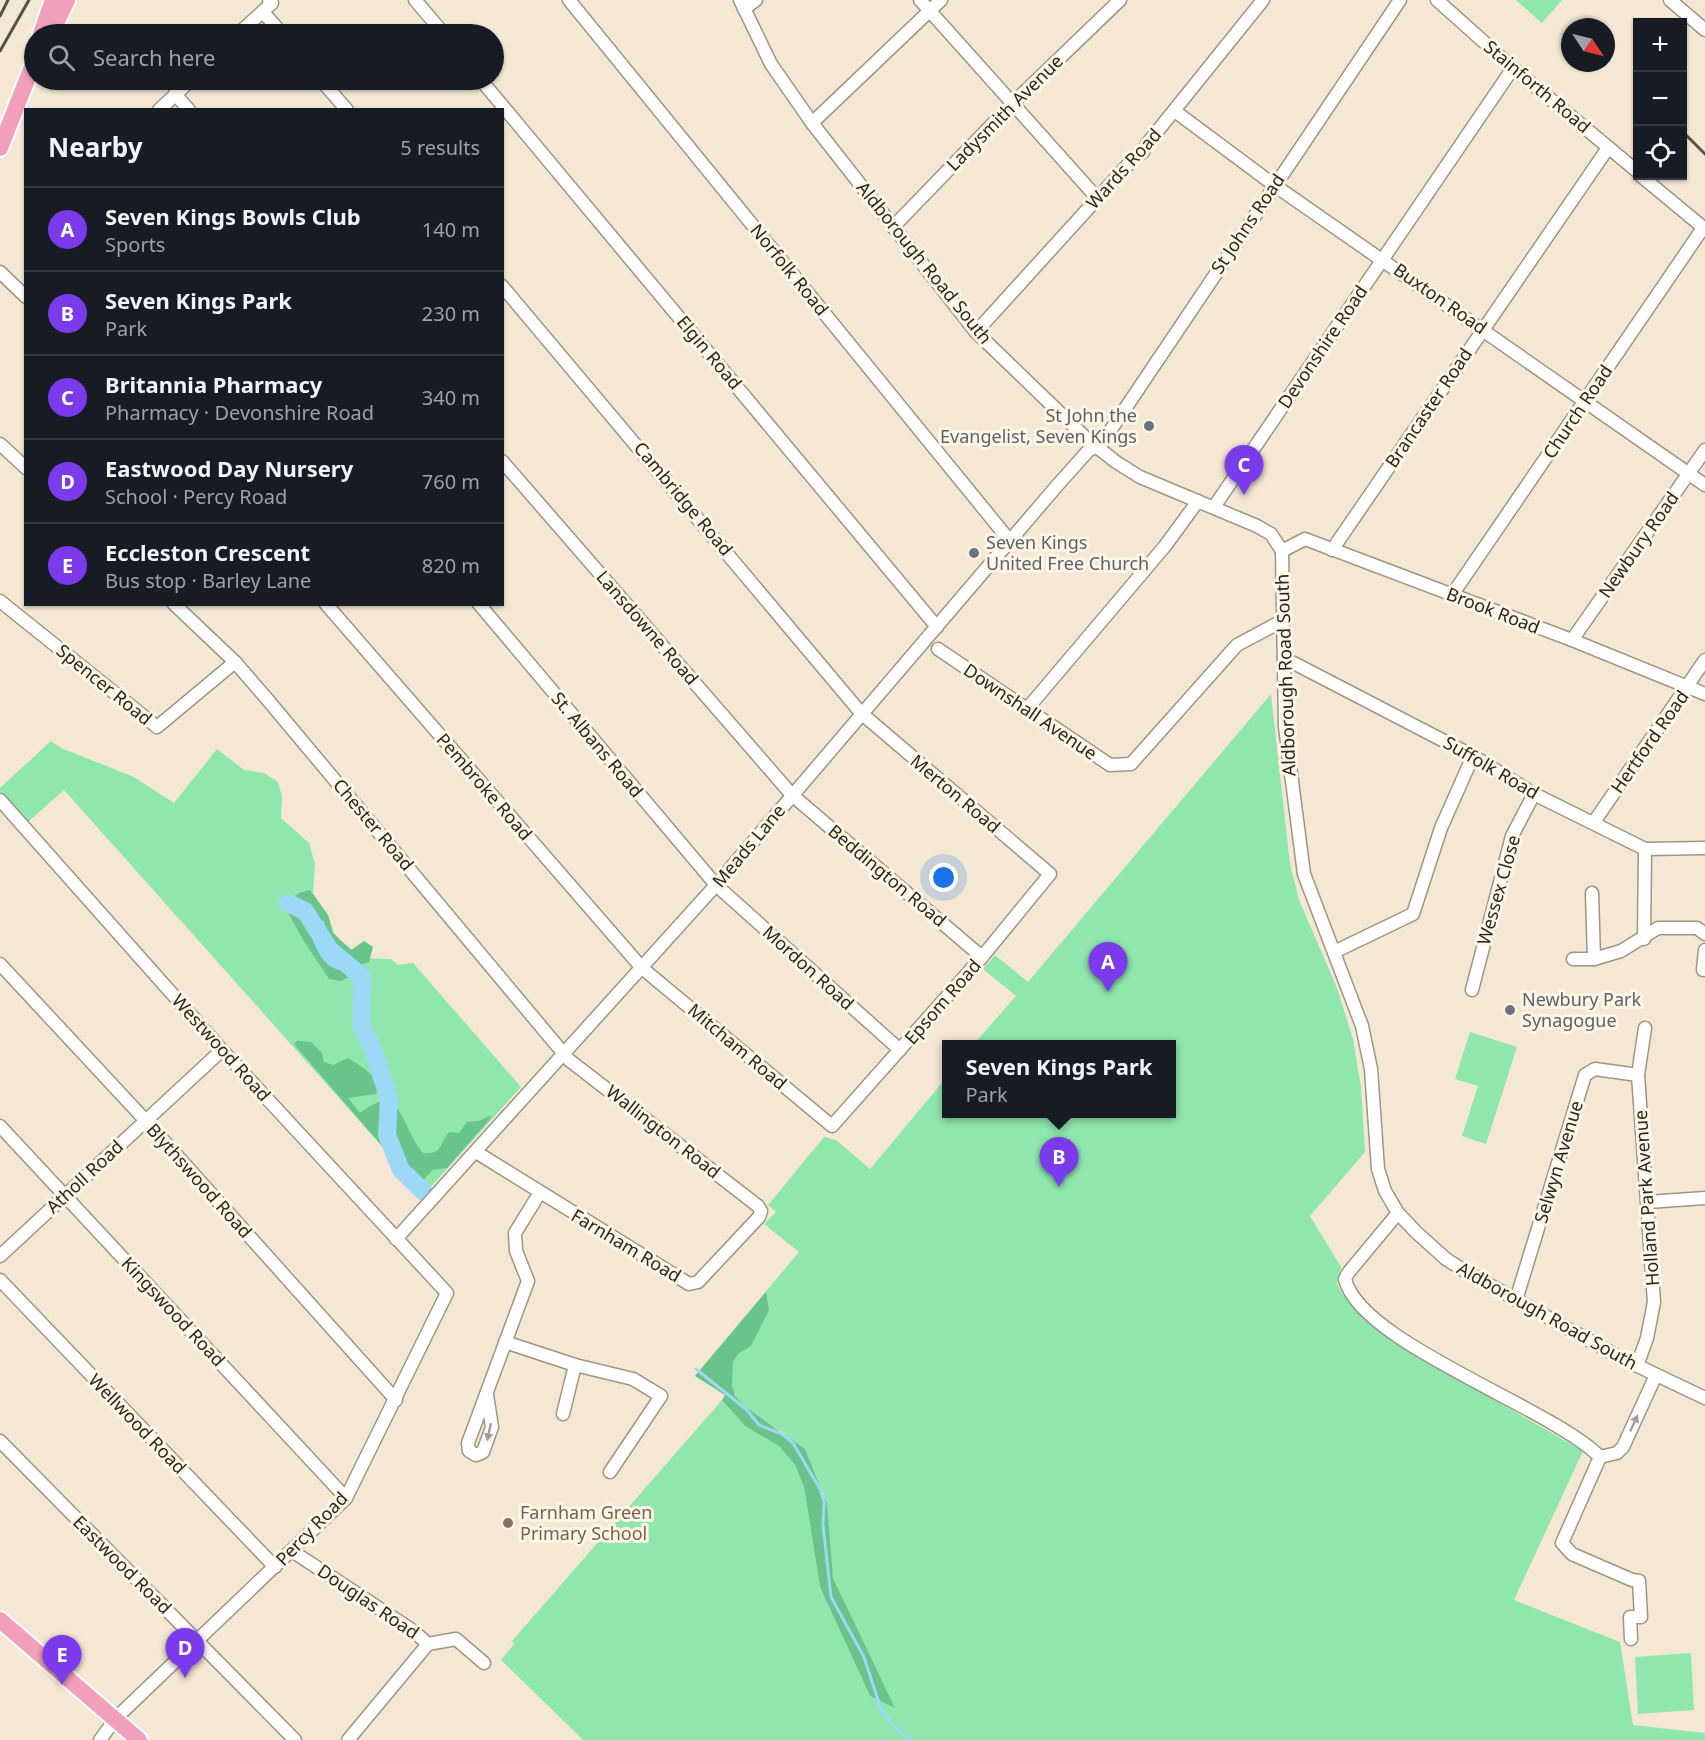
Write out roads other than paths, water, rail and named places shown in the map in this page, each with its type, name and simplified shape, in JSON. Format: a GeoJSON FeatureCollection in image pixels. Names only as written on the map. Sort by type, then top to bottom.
{"type":"FeatureCollection","features":[{"type":"Feature","properties":{"kind":"main road"},"geometry":{"type":"LineString","coordinates":[[45,24],[53,0]]}},
{"type":"Feature","properties":{"kind":"main road"},"geometry":{"type":"LineString","coordinates":[[56,24],[67,0]]}},
{"type":"Feature","properties":{"kind":"main road"},"geometry":{"type":"LineString","coordinates":[[0,148],[20,114],[26,90]]}},
{"type":"Feature","properties":{"kind":"main road"},"geometry":{"type":"LineString","coordinates":[[0,1620],[139,1740]]}},
{"type":"Feature","properties":{"kind":"street"},"geometry":{"type":"LineString","coordinates":[[249,24],[272,3],[269,0]]}},
{"type":"Feature","properties":{"kind":"street"},"geometry":{"type":"LineString","coordinates":[[415,0],[435,24]]}},
{"type":"Feature","properties":{"kind":"street","name":"Norfolk Road"},"geometry":{"type":"LineString","coordinates":[[569,0],[1010,541]]}},
{"type":"Feature","properties":{"kind":"street"},"geometry":{"type":"LineString","coordinates":[[742,5],[756,0]]}},
{"type":"Feature","properties":{"kind":"street"},"geometry":{"type":"LineString","coordinates":[[920,0],[1098,199]]}},
{"type":"Feature","properties":{"kind":"street"},"geometry":{"type":"LineString","coordinates":[[812,123],[941,0]]}},
{"type":"Feature","properties":{"kind":"street","name":"Ladysmith Avenue"},"geometry":{"type":"LineString","coordinates":[[892,227],[1012,103],[1120,0]]}},
{"type":"Feature","properties":{"kind":"street","name":"Wards Road"},"geometry":{"type":"LineString","coordinates":[[976,332],[1135,157],[1143,152],[1176,112],[1192,87],[1263,0]]}},
{"type":"Feature","properties":{"kind":"street","name":"St Johns Road"},"geometry":{"type":"LineString","coordinates":[[1095,447],[1109,433],[1400,0]]}},
{"type":"Feature","properties":{"kind":"street","name":"Stainforth Road"},"geometry":{"type":"LineString","coordinates":[[1437,0],[1513,68],[1633,168]]}},
{"type":"Feature","properties":{"kind":"street"},"geometry":{"type":"LineString","coordinates":[[1670,0],[1703,23]]}},
{"type":"Feature","properties":{"kind":"street","name":"Aldborough Road South"},"geometry":{"type":"LineString","coordinates":[[742,5],[771,64],[812,123],[976,332],[1095,447],[1140,477],[1214,507],[1271,534],[1282,551],[1286,737],[1304,874],[1362,1026],[1371,1069],[1378,1169],[1389,1201],[1398,1213],[1446,1259],[1637,1366],[1705,1398]]}},
{"type":"Feature","properties":{"kind":"street"},"geometry":{"type":"LineString","coordinates":[[263,12],[273,24]]}},
{"type":"Feature","properties":{"kind":"street","name":"Devonshire Road"},"geometry":{"type":"LineString","coordinates":[[1214,507],[1513,68]]}},
{"type":"Feature","properties":{"kind":"street"},"geometry":{"type":"LineString","coordinates":[[161,108],[180,90]]}},
{"type":"Feature","properties":{"kind":"street"},"geometry":{"type":"LineString","coordinates":[[330,90],[345,108]]}},
{"type":"Feature","properties":{"kind":"street","name":"Elgin Road"},"geometry":{"type":"LineString","coordinates":[[489,90],[937,627]]}},
{"type":"Feature","properties":{"kind":"street"},"geometry":{"type":"LineString","coordinates":[[175,94],[187,108]]}},
{"type":"Feature","properties":{"kind":"street","name":"Buxton Road"},"geometry":{"type":"LineString","coordinates":[[1176,112],[1274,185],[1483,328],[1705,485]]}},
{"type":"Feature","properties":{"kind":"street","name":"Brancaster Road"},"geometry":{"type":"LineString","coordinates":[[1332,550],[1608,148]]}},
{"type":"Feature","properties":{"kind":"street"},"geometry":{"type":"LineString","coordinates":[[1646,180],[1704,229]]}},
{"type":"Feature","properties":{"kind":"street","name":"Church Road"},"geometry":{"type":"LineString","coordinates":[[1452,595],[1704,229]]}},
{"type":"Feature","properties":{"kind":"street"},"geometry":{"type":"LineString","coordinates":[[0,272],[24,295]]}},
{"type":"Feature","properties":{"kind":"street","name":"Cambridge Road"},"geometry":{"type":"LineString","coordinates":[[504,288],[861,713]]}},
{"type":"Feature","properties":{"kind":"street"},"geometry":{"type":"LineString","coordinates":[[0,444],[24,466]]}},
{"type":"Feature","properties":{"kind":"street","name":"Meads Lane"},"geometry":{"type":"LineString","coordinates":[[396,1239],[716,885],[861,713],[1088,451],[1095,447]]}},
{"type":"Feature","properties":{"kind":"street","name":"Newbury Road"},"geometry":{"type":"LineString","coordinates":[[1572,640],[1705,450]]}},
{"type":"Feature","properties":{"kind":"street","name":"Lansdowne Road"},"geometry":{"type":"LineString","coordinates":[[504,463],[792,795]]}},
{"type":"Feature","properties":{"kind":"street"},"geometry":{"type":"LineString","coordinates":[[1027,709],[1165,546],[1198,501]]}},
{"type":"Feature","properties":{"kind":"street","name":"Brook Road"},"geometry":{"type":"LineString","coordinates":[[1282,551],[1305,539],[1572,640],[1705,694]]}},
{"type":"Feature","properties":{"kind":"street","name":"Spencer Road"},"geometry":{"type":"LineString","coordinates":[[0,601],[157,727],[235,662]]}},
{"type":"Feature","properties":{"kind":"street","name":"Chester Road"},"geometry":{"type":"LineString","coordinates":[[176,606],[235,662],[564,1054]]}},
{"type":"Feature","properties":{"kind":"street","name":"Pembroke Road"},"geometry":{"type":"LineString","coordinates":[[328,606],[642,968]]}},
{"type":"Feature","properties":{"kind":"street","name":"St. Albans Road"},"geometry":{"type":"LineString","coordinates":[[481,606],[716,885]]}},
{"type":"Feature","properties":{"kind":"street","name":"Downshall Avenue"},"geometry":{"type":"LineString","coordinates":[[938,649],[1110,765],[1131,764],[1238,645],[1282,621]]}},
{"type":"Feature","properties":{"kind":"street","name":"Suffolk Road"},"geometry":{"type":"LineString","coordinates":[[1284,658],[1473,756],[1534,794],[1645,849],[1705,848]]}},
{"type":"Feature","properties":{"kind":"street","name":"Hertford Road"},"geometry":{"type":"LineString","coordinates":[[1594,822],[1705,660]]}},
{"type":"Feature","properties":{"kind":"street","name":"Merton Road"},"geometry":{"type":"LineString","coordinates":[[861,713],[1050,874]]}},
{"type":"Feature","properties":{"kind":"street"},"geometry":{"type":"LineString","coordinates":[[1334,952],[1413,914],[1441,828],[1473,756]]}},
{"type":"Feature","properties":{"kind":"street","name":"Wessex Close"},"geometry":{"type":"LineString","coordinates":[[1472,990],[1512,836],[1534,794]]}},
{"type":"Feature","properties":{"kind":"street","name":"Beddington Road"},"geometry":{"type":"LineString","coordinates":[[792,795],[982,957]]}},
{"type":"Feature","properties":{"kind":"street","name":"Westwood Road"},"geometry":{"type":"LineString","coordinates":[[0,800],[222,1050],[447,1293]]}},
{"type":"Feature","properties":{"kind":"street"},"geometry":{"type":"LineString","coordinates":[[1644,939],[1645,849]]}},
{"type":"Feature","properties":{"kind":"street","name":"Epsom Road"},"geometry":{"type":"LineString","coordinates":[[832,1126],[982,957],[1050,874]]}},
{"type":"Feature","properties":{"kind":"street","name":"Mordon Road"},"geometry":{"type":"LineString","coordinates":[[716,885],[900,1050]]}},
{"type":"Feature","properties":{"kind":"street"},"geometry":{"type":"LineString","coordinates":[[1592,893],[1594,959]]}},
{"type":"Feature","properties":{"kind":"street"},"geometry":{"type":"LineString","coordinates":[[1573,959],[1594,959],[1621,951],[1644,939],[1658,928],[1697,928],[1705,934]]}},
{"type":"Feature","properties":{"kind":"street"},"geometry":{"type":"LineString","coordinates":[[1703,970],[1705,951]]}},
{"type":"Feature","properties":{"kind":"street","name":"Blythswood Road"},"geometry":{"type":"LineString","coordinates":[[0,964],[146,1121],[396,1400]]}},
{"type":"Feature","properties":{"kind":"street","name":"Mitcham Road"},"geometry":{"type":"LineString","coordinates":[[642,968],[832,1126]]}},
{"type":"Feature","properties":{"kind":"street","name":"Holland Park Avenue"},"geometry":{"type":"LineString","coordinates":[[1637,1366],[1647,1338],[1653,1302],[1638,1075],[1645,1028]]}},
{"type":"Feature","properties":{"kind":"street","name":"Atholl Road"},"geometry":{"type":"LineString","coordinates":[[0,1256],[222,1050]]}},
{"type":"Feature","properties":{"kind":"street","name":"Wallington Road"},"geometry":{"type":"LineString","coordinates":[[564,1054],[758,1206],[761,1211]]}},
{"type":"Feature","properties":{"kind":"street","name":"Selwyn Avenue"},"geometry":{"type":"LineString","coordinates":[[1516,1300],[1585,1076],[1595,1069],[1638,1075]]}},
{"type":"Feature","properties":{"kind":"street","name":"Kingswood Road"},"geometry":{"type":"LineString","coordinates":[[0,1126],[346,1498]]}},
{"type":"Feature","properties":{"kind":"street","name":"Farnham Road"},"geometry":{"type":"LineString","coordinates":[[476,1152],[539,1194],[693,1285],[759,1217],[761,1211]]}},
{"type":"Feature","properties":{"kind":"street"},"geometry":{"type":"LineString","coordinates":[[487,1395],[528,1281],[516,1251],[515,1233],[539,1194]]}},
{"type":"Feature","properties":{"kind":"street"},"geometry":{"type":"LineString","coordinates":[[1648,1202],[1705,1198]]}},
{"type":"Feature","properties":{"kind":"street"},"geometry":{"type":"LineString","coordinates":[[1398,1213],[1348,1273],[1345,1280],[1351,1294],[1394,1335],[1565,1432],[1600,1457],[1617,1453],[1623,1447],[1656,1375]]}},
{"type":"Feature","properties":{"kind":"street","name":"Wellwood Road"},"geometry":{"type":"LineString","coordinates":[[0,1280],[275,1567]]}},
{"type":"Feature","properties":{"kind":"street","name":"Percy Road"},"geometry":{"type":"LineString","coordinates":[[100,1740],[115,1719],[346,1498],[447,1293]]}},
{"type":"Feature","properties":{"kind":"street"},"geometry":{"type":"LineString","coordinates":[[505,1342],[575,1365],[633,1379],[661,1396],[610,1472]]}},
{"type":"Feature","properties":{"kind":"street"},"geometry":{"type":"LineString","coordinates":[[563,1414],[575,1365]]}},
{"type":"Feature","properties":{"kind":"street","name":"Eastwood Road"},"geometry":{"type":"LineString","coordinates":[[0,1441],[295,1740]]}},
{"type":"Feature","properties":{"kind":"street"},"geometry":{"type":"LineString","coordinates":[[1600,1457],[1562,1543],[1578,1557],[1639,1581],[1641,1617],[1630,1617],[1631,1639]]}},
{"type":"Feature","properties":{"kind":"street","name":"Douglas Road"},"geometry":{"type":"LineString","coordinates":[[292,1551],[428,1644],[348,1740]]}},
{"type":"Feature","properties":{"kind":"street"},"geometry":{"type":"LineString","coordinates":[[428,1644],[456,1639],[484,1663]]}},
{"type":"Feature","properties":{"kind":"water"},"geometry":{"type":"Polygon","coordinates":[[[323,920],[333,945],[350,961],[345,970],[327,964],[316,947],[311,935],[323,920]]]}},
{"type":"Feature","properties":{"kind":"waterway"},"geometry":{"type":"LineString","coordinates":[[288,903],[305,911],[330,950],[362,977],[361,1024],[373,1050],[389,1099],[387,1135],[401,1170],[424,1192]]}},
{"type":"Feature","properties":{"kind":"waterway"},"geometry":{"type":"LineString","coordinates":[[696,1369],[747,1410],[759,1425],[782,1434],[793,1443],[820,1489],[824,1501],[823,1525],[831,1597],[864,1657],[882,1712],[900,1732],[913,1740]]}},
{"type":"Feature","properties":{"kind":"railway"},"geometry":{"type":"LineString","coordinates":[[0,16],[8,0]]}},
{"type":"Feature","properties":{"kind":"railway"},"geometry":{"type":"LineString","coordinates":[[0,51],[29,0]]}},
{"type":"Feature","properties":{"kind":"railway"},"geometry":{"type":"LineString","coordinates":[[1687,136],[1705,154]]}},
{"type":"Feature","properties":{"kind":"place","name":"St John the Evangelist, Seven Kings"},"geometry":{"type":"Point","coordinates":[1149,426]}},
{"type":"Feature","properties":{"kind":"place","name":"Britannia Pharmacy"},"geometry":{"type":"Point","coordinates":[1244,495]}},
{"type":"Feature","properties":{"kind":"place","name":"Seven Kings United Free Church"},"geometry":{"type":"Point","coordinates":[974,553]}},
{"type":"Feature","properties":{"kind":"place","name":"Seven Kings Bowls Club"},"geometry":{"type":"Point","coordinates":[1108,992]}},
{"type":"Feature","properties":{"kind":"place","name":"Newbury Park Synagogue"},"geometry":{"type":"Point","coordinates":[1510,1010]}},
{"type":"Feature","properties":{"kind":"place","name":"Seven Kings Park"},"geometry":{"type":"Point","coordinates":[1059,1187]}},
{"type":"Feature","properties":{"kind":"place","name":"Farnham Green Primary School"},"geometry":{"type":"Point","coordinates":[508,1523]}},
{"type":"Feature","properties":{"kind":"place","name":"Eastwood Day Nursery"},"geometry":{"type":"Point","coordinates":[185,1678]}},
{"type":"Feature","properties":{"kind":"place","name":"Eccleston Crescent"},"geometry":{"type":"Point","coordinates":[62,1685]}}]}
